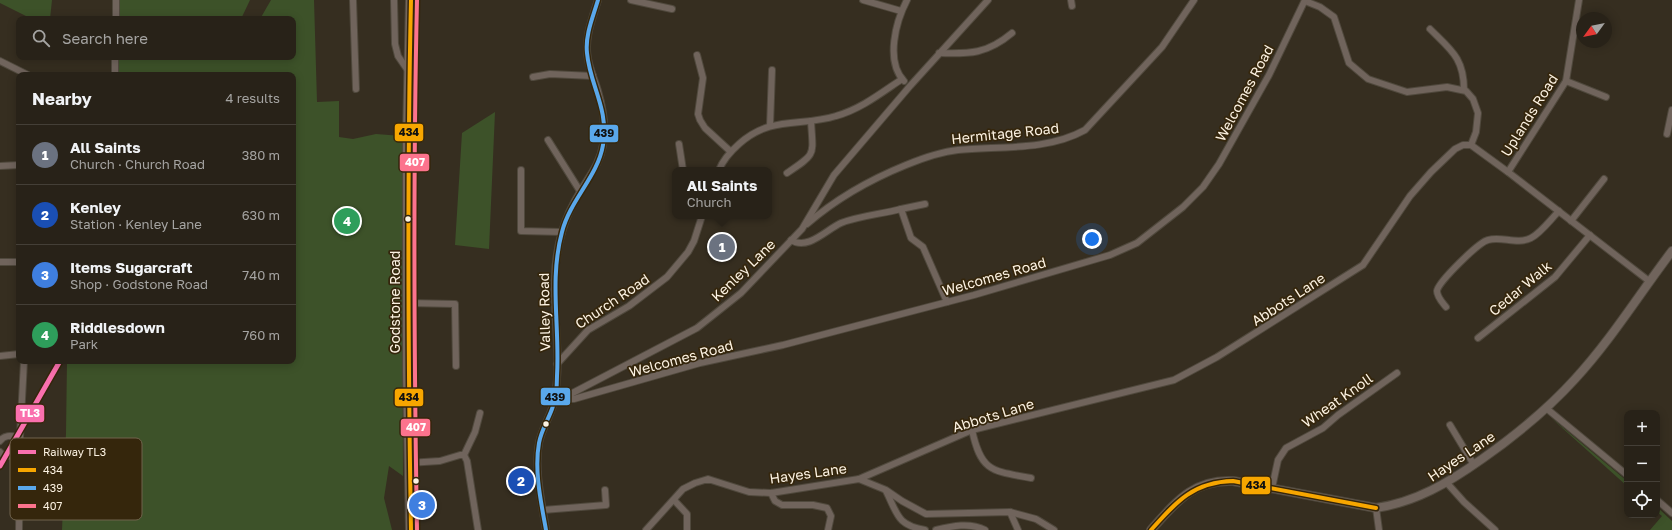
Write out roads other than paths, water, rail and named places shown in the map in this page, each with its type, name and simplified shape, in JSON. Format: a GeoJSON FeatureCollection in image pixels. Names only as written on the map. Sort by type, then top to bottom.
{"type":"FeatureCollection","features":[{"type":"Feature","properties":{"kind":"highway","name":"Godstone Road"},"geometry":{"type":"LineString","coordinates":[[411,0],[409,73],[408,304],[408,463],[411,530]]}},
{"type":"Feature","properties":{"kind":"street"},"geometry":{"type":"LineString","coordinates":[[116,0],[116,16]]}},
{"type":"Feature","properties":{"kind":"street"},"geometry":{"type":"LineString","coordinates":[[353,0],[356,89]]}},
{"type":"Feature","properties":{"kind":"street"},"geometry":{"type":"LineString","coordinates":[[394,0],[395,44],[398,56],[409,73]]}},
{"type":"Feature","properties":{"kind":"street","name":"Valley Road"},"geometry":{"type":"LineString","coordinates":[[556,398],[557,364],[554,298],[556,267],[562,232],[580,191],[600,159],[605,133],[602,108],[587,51],[588,34],[598,0]]}},
{"type":"Feature","properties":{"kind":"street"},"geometry":{"type":"LineString","coordinates":[[631,0],[672,9]]}},
{"type":"Feature","properties":{"kind":"street"},"geometry":{"type":"LineString","coordinates":[[863,0],[901,11]]}},
{"type":"Feature","properties":{"kind":"street"},"geometry":{"type":"LineString","coordinates":[[907,0],[901,11],[894,47],[895,64],[902,79],[910,86]]}},
{"type":"Feature","properties":{"kind":"street","name":"Kenley Lane"},"geometry":{"type":"LineString","coordinates":[[556,398],[565,396],[697,328],[741,293],[802,229],[834,175],[939,53],[988,0]]}},
{"type":"Feature","properties":{"kind":"street","name":"Hermitage Road"},"geometry":{"type":"LineString","coordinates":[[802,229],[825,209],[874,178],[938,153],[956,150],[1051,143],[1074,136],[1085,130],[1162,47],[1194,0]]}},
{"type":"Feature","properties":{"kind":"street"},"geometry":{"type":"LineString","coordinates":[[1305,0],[1320,7],[1334,17],[1349,63],[1368,79],[1408,92],[1447,87],[1464,90],[1473,99],[1478,113],[1476,132],[1471,145],[1649,281]]}},
{"type":"Feature","properties":{"kind":"street","name":"Welcomes Road"},"geometry":{"type":"LineString","coordinates":[[565,396],[569,399],[574,399],[700,363],[783,345],[948,302],[1124,250],[1137,243],[1183,208],[1203,187],[1234,139],[1269,75],[1305,0]]}},
{"type":"Feature","properties":{"kind":"street","name":"Uplands Road"},"geometry":{"type":"LineString","coordinates":[[1508,172],[1566,81],[1579,0]]}},
{"type":"Feature","properties":{"kind":"street"},"geometry":{"type":"LineString","coordinates":[[1430,29],[1458,59],[1462,66],[1464,90]]}},
{"type":"Feature","properties":{"kind":"street"},"geometry":{"type":"LineString","coordinates":[[939,53],[971,54],[999,44],[1012,33]]}},
{"type":"Feature","properties":{"kind":"street"},"geometry":{"type":"LineString","coordinates":[[697,55],[703,78],[698,114],[700,120],[705,128],[730,151]]}},
{"type":"Feature","properties":{"kind":"street"},"geometry":{"type":"LineString","coordinates":[[115,60],[115,72]]}},
{"type":"Feature","properties":{"kind":"street"},"geometry":{"type":"LineString","coordinates":[[0,61],[22,72]]}},
{"type":"Feature","properties":{"kind":"street"},"geometry":{"type":"LineString","coordinates":[[770,126],[772,70]]}},
{"type":"Feature","properties":{"kind":"street"},"geometry":{"type":"LineString","coordinates":[[533,77],[550,74],[593,76]]}},
{"type":"Feature","properties":{"kind":"street"},"geometry":{"type":"LineString","coordinates":[[721,167],[730,151],[753,133],[770,126],[836,117],[859,108],[902,79]]}},
{"type":"Feature","properties":{"kind":"street"},"geometry":{"type":"LineString","coordinates":[[1566,81],[1606,97]]}},
{"type":"Feature","properties":{"kind":"street"},"geometry":{"type":"LineString","coordinates":[[1667,134],[1672,110]]}},
{"type":"Feature","properties":{"kind":"street"},"geometry":{"type":"LineString","coordinates":[[787,172],[808,159],[813,150],[810,121]]}},
{"type":"Feature","properties":{"kind":"street"},"geometry":{"type":"LineString","coordinates":[[548,140],[580,191]]}},
{"type":"Feature","properties":{"kind":"street"},"geometry":{"type":"LineString","coordinates":[[679,144],[683,167]]}},
{"type":"Feature","properties":{"kind":"street","name":"Abbots Lane"},"geometry":{"type":"LineString","coordinates":[[859,479],[972,430],[1174,380],[1234,347],[1363,265],[1410,196],[1431,172],[1455,149],[1463,145],[1471,145]]}},
{"type":"Feature","properties":{"kind":"street"},"geometry":{"type":"LineString","coordinates":[[0,166],[16,165]]}},
{"type":"Feature","properties":{"kind":"street"},"geometry":{"type":"LineString","coordinates":[[521,170],[521,231],[562,232]]}},
{"type":"Feature","properties":{"kind":"street"},"geometry":{"type":"LineString","coordinates":[[1571,221],[1604,179]]}},
{"type":"Feature","properties":{"kind":"street"},"geometry":{"type":"LineString","coordinates":[[791,240],[801,243],[822,236],[842,223],[925,204]]}},
{"type":"Feature","properties":{"kind":"street"},"geometry":{"type":"LineString","coordinates":[[901,209],[911,238],[923,247],[948,302]]}},
{"type":"Feature","properties":{"kind":"street"},"geometry":{"type":"LineString","coordinates":[[1446,307],[1439,298],[1437,291],[1442,281],[1483,242],[1496,239],[1526,241],[1533,238],[1559,211]]}},
{"type":"Feature","properties":{"kind":"street","name":"Church Road"},"geometry":{"type":"LineString","coordinates":[[557,364],[588,330],[629,306],[667,277],[688,252],[701,219]]}},
{"type":"Feature","properties":{"kind":"street","name":"Cedar Walk"},"geometry":{"type":"LineString","coordinates":[[1478,338],[1555,277],[1590,235]]}},
{"type":"Feature","properties":{"kind":"street","name":"Hayes Lane"},"geometry":{"type":"LineString","coordinates":[[1151,530],[1179,499],[1204,483],[1221,480],[1376,508],[1391,506],[1414,498],[1447,483],[1530,424],[1575,379],[1599,351],[1672,251]]}},
{"type":"Feature","properties":{"kind":"street"},"geometry":{"type":"LineString","coordinates":[[0,262],[16,262]]}},
{"type":"Feature","properties":{"kind":"street"},"geometry":{"type":"LineString","coordinates":[[408,304],[455,304],[456,366]]}},
{"type":"Feature","properties":{"kind":"street"},"geometry":{"type":"LineString","coordinates":[[0,356],[16,354]]}},
{"type":"Feature","properties":{"kind":"street"},"geometry":{"type":"LineString","coordinates":[[0,441],[3,437],[20,437],[24,364]]}},
{"type":"Feature","properties":{"kind":"street","name":"Wheat Knoll"},"geometry":{"type":"LineString","coordinates":[[1272,488],[1278,460],[1286,448],[1323,428],[1338,415],[1397,373]]}},
{"type":"Feature","properties":{"kind":"street"},"geometry":{"type":"LineString","coordinates":[[546,530],[538,460],[539,443],[545,423],[556,398]]}},
{"type":"Feature","properties":{"kind":"street"},"geometry":{"type":"LineString","coordinates":[[1546,408],[1624,473]]}},
{"type":"Feature","properties":{"kind":"street"},"geometry":{"type":"LineString","coordinates":[[464,455],[480,413]]}},
{"type":"Feature","properties":{"kind":"street"},"geometry":{"type":"LineString","coordinates":[[1450,425],[1474,465]]}},
{"type":"Feature","properties":{"kind":"street"},"geometry":{"type":"LineString","coordinates":[[972,430],[978,453],[989,467],[1000,472],[1030,478]]}},
{"type":"Feature","properties":{"kind":"street"},"geometry":{"type":"LineString","coordinates":[[0,452],[4,456],[10,456]]}},
{"type":"Feature","properties":{"kind":"street"},"geometry":{"type":"LineString","coordinates":[[408,463],[440,460],[464,455]]}},
{"type":"Feature","properties":{"kind":"street"},"geometry":{"type":"LineString","coordinates":[[464,455],[467,461],[478,530]]}},
{"type":"Feature","properties":{"kind":"street","name":"Hayes Lane"},"geometry":{"type":"LineString","coordinates":[[646,530],[683,489],[695,482],[708,479],[748,492],[771,493],[859,479],[886,490],[902,501],[926,514],[1010,512],[1036,519],[1054,530]]}},
{"type":"Feature","properties":{"kind":"street"},"geometry":{"type":"LineString","coordinates":[[1447,483],[1464,502],[1495,530]]}},
{"type":"Feature","properties":{"kind":"street"},"geometry":{"type":"LineString","coordinates":[[543,510],[606,505],[605,490]]}},
{"type":"Feature","properties":{"kind":"street"},"geometry":{"type":"LineString","coordinates":[[886,490],[902,522],[910,527],[926,530]]}},
{"type":"Feature","properties":{"kind":"street"},"geometry":{"type":"LineString","coordinates":[[771,493],[774,500],[782,505],[813,505],[827,508],[831,516],[828,530]]}},
{"type":"Feature","properties":{"kind":"street"},"geometry":{"type":"LineString","coordinates":[[674,500],[687,514],[687,530]]}},
{"type":"Feature","properties":{"kind":"street"},"geometry":{"type":"LineString","coordinates":[[1660,503],[1672,513]]}},
{"type":"Feature","properties":{"kind":"street"},"geometry":{"type":"LineString","coordinates":[[1376,508],[1379,530]]}},
{"type":"Feature","properties":{"kind":"street"},"geometry":{"type":"LineString","coordinates":[[1010,512],[1018,530]]}},
{"type":"Feature","properties":{"kind":"street"},"geometry":{"type":"LineString","coordinates":[[19,520],[19,530]]}},
{"type":"Feature","properties":{"kind":"street"},"geometry":{"type":"LineString","coordinates":[[936,530],[956,526],[978,526],[985,530]]}},
{"type":"Feature","properties":{"kind":"rail line","name":"TL3"},"geometry":{"type":"LineString","coordinates":[[16,438],[58,364]]}},
{"type":"Feature","properties":{"kind":"rail line","name":"TL3"},"geometry":{"type":"LineString","coordinates":[[0,466],[10,448]]}},
{"type":"Feature","properties":{"kind":"place","name":"Riddlesdown"},"geometry":{"type":"Point","coordinates":[347,221]}},
{"type":"Feature","properties":{"kind":"place","name":"All Saints"},"geometry":{"type":"Point","coordinates":[722,247]}},
{"type":"Feature","properties":{"kind":"place","name":"Kenley"},"geometry":{"type":"Point","coordinates":[521,481]}},
{"type":"Feature","properties":{"kind":"place","name":"Items Sugarcraft"},"geometry":{"type":"Point","coordinates":[422,505]}}]}
